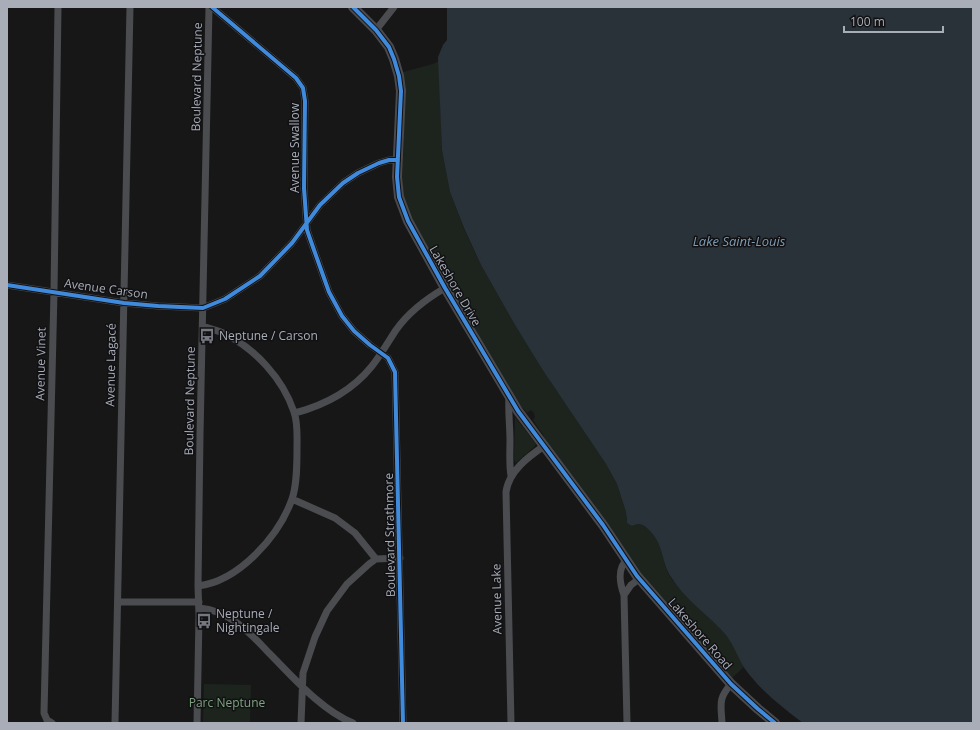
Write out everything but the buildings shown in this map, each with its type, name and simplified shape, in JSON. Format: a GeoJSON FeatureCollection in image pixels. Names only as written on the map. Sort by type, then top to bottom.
{"type":"FeatureCollection","features":[{"type":"Feature","properties":{"kind":"street","name":"Avenue Vinet"},"geometry":{"type":"LineString","coordinates":[[49,722],[44,713],[54,292],[58,7]]}},
{"type":"Feature","properties":{"kind":"street","name":"Avenue Lagacé"},"geometry":{"type":"LineString","coordinates":[[115,723],[130,7]]}},
{"type":"Feature","properties":{"kind":"street","name":"Avenue Swallow"},"geometry":{"type":"LineString","coordinates":[[210,7],[296,78],[303,88],[305,101],[304,188],[307,230],[334,303],[354,331],[381,354]]}},
{"type":"Feature","properties":{"kind":"street","name":"Boulevard Neptune"},"geometry":{"type":"LineString","coordinates":[[197,723],[203,308],[210,7]]}},
{"type":"Feature","properties":{"kind":"street","name":"Lakeshore Drive"},"geometry":{"type":"LineString","coordinates":[[353,7],[376,30],[389,47],[399,76],[401,91],[398,160],[399,197],[403,210],[415,236],[509,397],[627,560]]}},
{"type":"Feature","properties":{"kind":"street"},"geometry":{"type":"LineString","coordinates":[[376,30],[394,7]]}},
{"type":"Feature","properties":{"kind":"street"},"geometry":{"type":"LineString","coordinates":[[203,308],[224,299],[260,276],[292,243],[320,205],[343,183],[351,177],[385,160],[398,160]]}},
{"type":"Feature","properties":{"kind":"street","name":"Avenue Carson"},"geometry":{"type":"LineString","coordinates":[[7,285],[124,303],[203,308]]}},
{"type":"Feature","properties":{"kind":"street"},"geometry":{"type":"LineString","coordinates":[[295,413],[325,403],[340,395],[367,372],[397,329],[409,315],[435,294],[445,288]]}},
{"type":"Feature","properties":{"kind":"street"},"geometry":{"type":"LineString","coordinates":[[198,586],[213,583],[238,569],[256,554],[268,541],[281,521],[292,499],[296,468],[297,441],[295,413],[287,395],[271,370],[245,347],[223,333],[203,326]]}},
{"type":"Feature","properties":{"kind":"street","name":"Boulevard Strathmore"},"geometry":{"type":"LineString","coordinates":[[381,354],[391,361],[396,375],[403,723]]}},
{"type":"Feature","properties":{"kind":"street","name":"Avenue Lake"},"geometry":{"type":"LineString","coordinates":[[509,397],[509,463],[511,476]]}},
{"type":"Feature","properties":{"kind":"street","name":"Avenue Lake"},"geometry":{"type":"LineString","coordinates":[[511,723],[506,492],[511,476],[518,467],[544,446]]}},
{"type":"Feature","properties":{"kind":"street"},"geometry":{"type":"LineString","coordinates":[[292,499],[335,518],[355,533],[376,559]]}},
{"type":"Feature","properties":{"kind":"street"},"geometry":{"type":"LineString","coordinates":[[301,723],[303,673],[310,650],[327,611],[347,584],[376,559],[400,558]]}},
{"type":"Feature","properties":{"kind":"street"},"geometry":{"type":"LineString","coordinates":[[627,560],[622,564],[621,569],[621,587],[624,595],[627,723]]}},
{"type":"Feature","properties":{"kind":"street","name":"Lakeshore Road"},"geometry":{"type":"LineString","coordinates":[[627,560],[639,579],[731,684],[775,723]]}},
{"type":"Feature","properties":{"kind":"street"},"geometry":{"type":"LineString","coordinates":[[624,595],[631,585],[639,579]]}},
{"type":"Feature","properties":{"kind":"street"},"geometry":{"type":"LineString","coordinates":[[118,602],[199,604],[223,614],[234,620],[259,642],[302,685],[340,717],[353,723]]}},
{"type":"Feature","properties":{"kind":"street"},"geometry":{"type":"LineString","coordinates":[[722,723],[722,696],[731,684]]}},
{"type":"Feature","properties":{"kind":"green space"},"geometry":{"type":"Polygon","coordinates":[[[439,61],[442,150],[450,192],[464,229],[481,265],[542,369],[606,464],[617,484],[626,512],[626,520],[632,526],[640,524],[648,529],[660,547],[665,565],[671,578],[685,595],[718,625],[732,642],[744,667],[732,678],[639,572],[611,528],[543,437],[544,436],[533,420],[535,417],[534,413],[531,410],[527,413],[522,408],[474,330],[410,217],[404,200],[402,180],[404,139],[403,72],[439,61]]]}},
{"type":"Feature","properties":{"kind":"green space"},"geometry":{"type":"Polygon","coordinates":[[[515,417],[536,444],[516,463],[514,460],[515,417]]]}},
{"type":"Feature","properties":{"kind":"green space","name":"Parc Neptune"},"geometry":{"type":"Polygon","coordinates":[[[204,684],[251,685],[250,723],[203,723],[204,684]]]}},
{"type":"Feature","properties":{"kind":"water","name":"Lake Saint-Louis"},"geometry":{"type":"Polygon","coordinates":[[[447,7],[973,7],[973,723],[803,723],[765,692],[751,677],[726,635],[683,593],[671,577],[665,565],[655,536],[642,525],[637,524],[632,526],[627,523],[626,512],[617,484],[606,464],[542,369],[515,325],[481,265],[450,192],[442,150],[438,57],[447,40],[447,7]]]}},
{"type":"Feature","properties":{"kind":"cycle path"},"geometry":{"type":"LineString","coordinates":[[212,7],[296,78],[303,88],[305,101],[304,188],[307,230],[329,292],[342,316],[354,331],[388,358],[395,372],[403,723]]}},
{"type":"Feature","properties":{"kind":"cycle path"},"geometry":{"type":"LineString","coordinates":[[353,7],[376,30],[389,47],[394,59],[399,76],[401,91],[397,177],[399,197],[408,221],[445,288],[518,411],[603,525],[637,576],[731,684],[775,723]]}},
{"type":"Feature","properties":{"kind":"cycle path"},"geometry":{"type":"LineString","coordinates":[[7,285],[124,303],[203,308],[225,299],[260,276],[292,243],[320,205],[343,183],[358,173],[379,163],[389,160],[398,160]]}},
{"type":"Feature","properties":{"kind":"place","name":"Neptune / Carson"},"geometry":{"type":"Point","coordinates":[207,336]}},
{"type":"Feature","properties":{"kind":"place","name":"Neptune / Nightingale"},"geometry":{"type":"Point","coordinates":[204,621]}}]}
